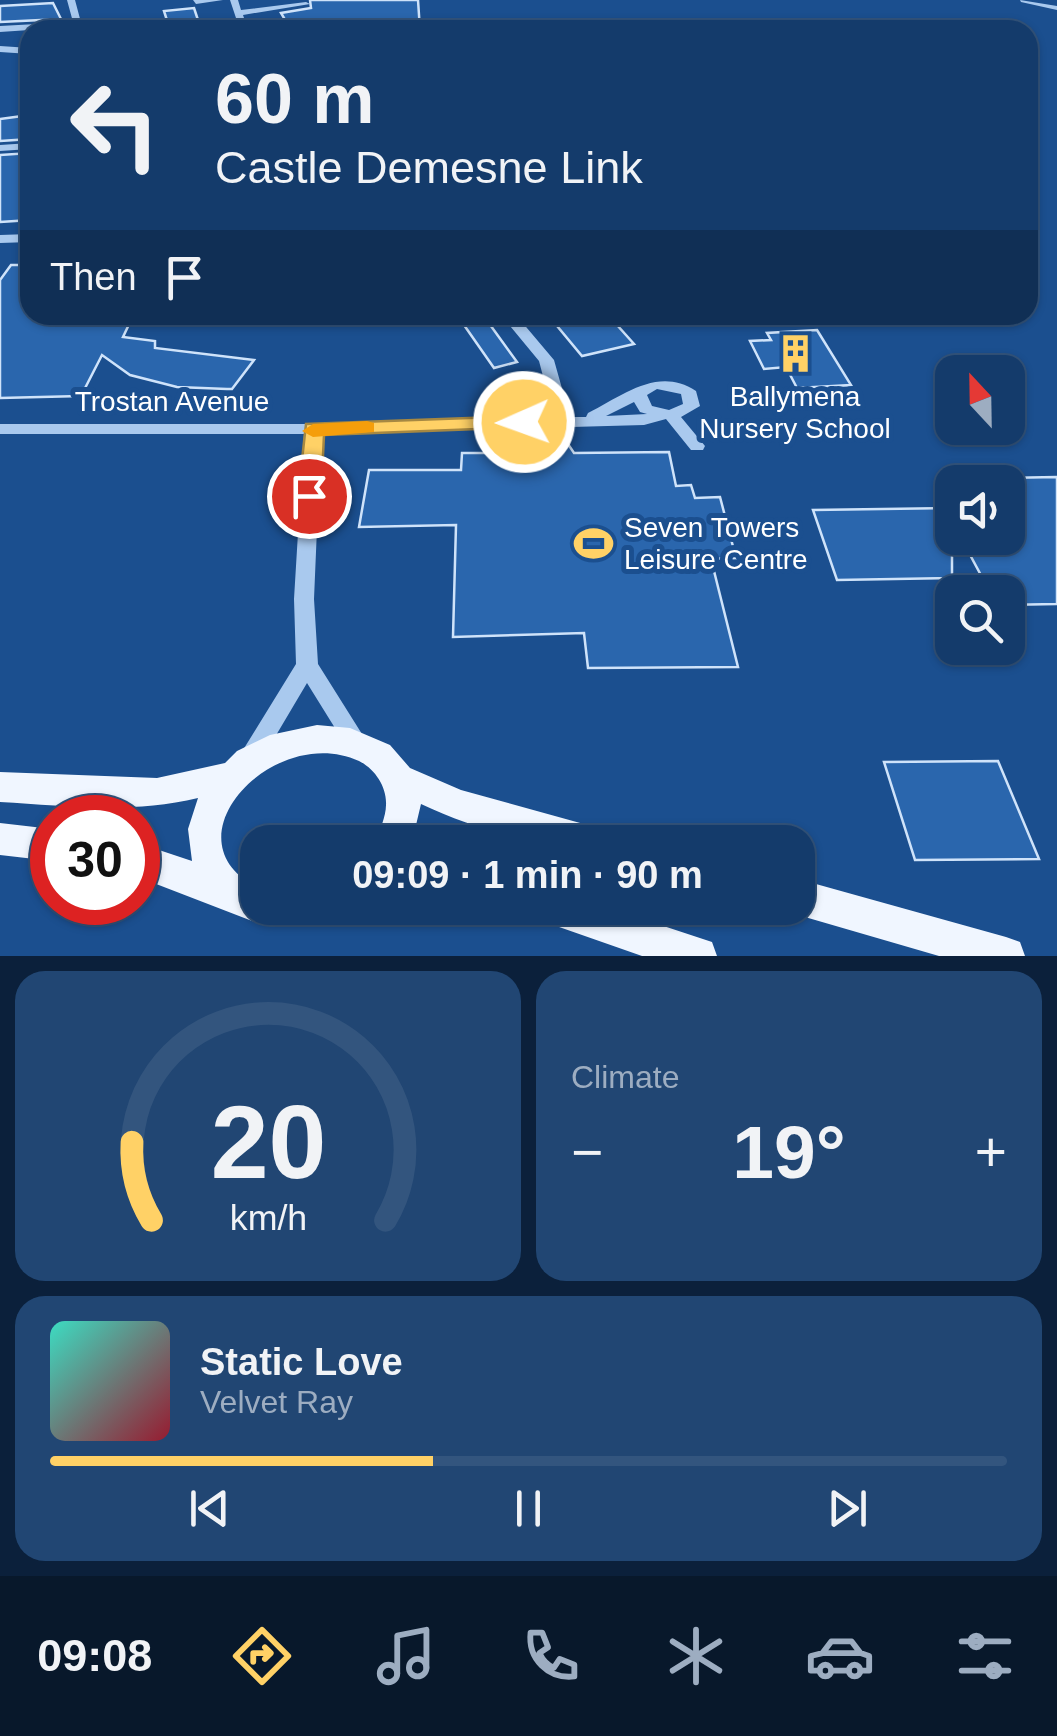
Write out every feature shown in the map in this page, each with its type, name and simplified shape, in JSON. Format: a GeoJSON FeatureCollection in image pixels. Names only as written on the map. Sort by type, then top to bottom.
{"type":"FeatureCollection","features":[{"type":"Feature","properties":{"kind":"main road"},"geometry":{"type":"LineString","coordinates":[[0,787],[157,793],[241,767],[301,737],[327,736],[356,742],[380,757],[396,778],[403,802],[398,825]]}},
{"type":"Feature","properties":{"kind":"main road"},"geometry":{"type":"LineString","coordinates":[[240,895],[213,871],[205,848],[210,810],[241,767]]}},
{"type":"Feature","properties":{"kind":"main road"},"geometry":{"type":"LineString","coordinates":[[396,778],[454,804],[530,825]]}},
{"type":"Feature","properties":{"kind":"main road"},"geometry":{"type":"LineString","coordinates":[[0,840],[30,843]]}},
{"type":"Feature","properties":{"kind":"main road"},"geometry":{"type":"LineString","coordinates":[[160,868],[240,897]]}},
{"type":"Feature","properties":{"kind":"main road"},"geometry":{"type":"LineString","coordinates":[[815,903],[1006,956]]}},
{"type":"Feature","properties":{"kind":"main road"},"geometry":{"type":"LineString","coordinates":[[606,925],[698,956]]}},
{"type":"Feature","properties":{"kind":"street"},"geometry":{"type":"LineString","coordinates":[[196,2],[219,0]]}},
{"type":"Feature","properties":{"kind":"street"},"geometry":{"type":"LineString","coordinates":[[234,0],[242,20]]}},
{"type":"Feature","properties":{"kind":"street"},"geometry":{"type":"LineString","coordinates":[[240,14],[306,4],[303,0]]}},
{"type":"Feature","properties":{"kind":"street"},"geometry":{"type":"LineString","coordinates":[[1024,0],[1057,8]]}},
{"type":"Feature","properties":{"kind":"street"},"geometry":{"type":"LineString","coordinates":[[0,48],[6,32],[16,27]]}},
{"type":"Feature","properties":{"kind":"street"},"geometry":{"type":"LineString","coordinates":[[0,29],[20,27]]}},
{"type":"Feature","properties":{"kind":"street"},"geometry":{"type":"LineString","coordinates":[[516,325],[546,360],[563,421]]}},
{"type":"Feature","properties":{"kind":"street"},"geometry":{"type":"LineString","coordinates":[[667,415],[692,406],[688,391],[664,383],[648,386],[638,394],[640,404],[667,415],[697,446]]}},
{"type":"Feature","properties":{"kind":"street","name":"Trostan Avenue"},"geometry":{"type":"LineString","coordinates":[[584,420],[621,407],[638,394]]}},
{"type":"Feature","properties":{"kind":"street","name":"Trostan Avenue"},"geometry":{"type":"LineString","coordinates":[[0,429],[313,428],[644,420],[667,415]]}},
{"type":"Feature","properties":{"kind":"street"},"geometry":{"type":"LineString","coordinates":[[241,767],[306,665],[306,563],[313,428]]}},
{"type":"Feature","properties":{"kind":"street"},"geometry":{"type":"LineString","coordinates":[[306,665],[329,693],[356,742]]}},
{"type":"Feature","properties":{"kind":"building"},"geometry":{"type":"Polygon","coordinates":[[[310,0],[418,0],[419,20],[285,20],[281,13],[311,8],[310,0]]]}},
{"type":"Feature","properties":{"kind":"building"},"geometry":{"type":"Polygon","coordinates":[[[53,3],[61,19],[0,22],[0,6],[53,3]]]}},
{"type":"Feature","properties":{"kind":"building"},"geometry":{"type":"Polygon","coordinates":[[[194,8],[198,20],[167,20],[164,11],[194,8]]]}},
{"type":"Feature","properties":{"kind":"building"},"geometry":{"type":"Polygon","coordinates":[[[20,116],[20,140],[0,141],[0,119],[20,116]]]}},
{"type":"Feature","properties":{"kind":"building"},"geometry":{"type":"Polygon","coordinates":[[[20,154],[20,221],[0,222],[0,155],[20,154]]]}},
{"type":"Feature","properties":{"kind":"building"},"geometry":{"type":"Polygon","coordinates":[[[11,265],[20,265],[20,325],[129,325],[123,337],[155,341],[155,348],[254,360],[232,389],[227,389],[177,387],[130,375],[102,355],[81,396],[0,398],[0,280],[11,265]]]}},
{"type":"Feature","properties":{"kind":"building"},"geometry":{"type":"Polygon","coordinates":[[[464,325],[490,325],[517,362],[494,368],[464,325]]]}},
{"type":"Feature","properties":{"kind":"building"},"geometry":{"type":"Polygon","coordinates":[[[556,325],[617,325],[634,344],[582,356],[556,325]]]}},
{"type":"Feature","properties":{"kind":"building","name":"Ballymena Nursery School"},"geometry":{"type":"Polygon","coordinates":[[[817,330],[851,385],[797,388],[786,367],[764,369],[750,341],[771,340],[767,333],[817,330]]]}},
{"type":"Feature","properties":{"kind":"building","name":"Seven Towers Leisure Centre"},"geometry":{"type":"Polygon","coordinates":[[[540,444],[568,444],[574,453],[669,452],[676,486],[691,485],[695,498],[720,497],[736,558],[711,559],[738,667],[588,668],[584,633],[453,637],[456,525],[359,527],[369,470],[461,470],[462,453],[532,453],[540,444]]]}},
{"type":"Feature","properties":{"kind":"building"},"geometry":{"type":"Polygon","coordinates":[[[1057,477],[1057,604],[1025,605],[1025,575],[981,575],[970,555],[1025,555],[1025,478],[1057,477]]]}},
{"type":"Feature","properties":{"kind":"building"},"geometry":{"type":"Polygon","coordinates":[[[935,508],[935,555],[952,555],[952,575],[837,580],[813,510],[935,508]]]}},
{"type":"Feature","properties":{"kind":"building"},"geometry":{"type":"Polygon","coordinates":[[[998,761],[1039,859],[915,860],[884,762],[998,761]]]}},
{"type":"Feature","properties":{"kind":"slow traffic"},"geometry":{"type":"LineString","coordinates":[[313,431],[367,427]]}},
{"type":"Feature","properties":{"kind":"place","name":"Ballymena Nursery School"},"geometry":{"type":"Point","coordinates":[795,354]}},
{"type":"Feature","properties":{"kind":"place","name":"Seven Towers Leisure Centre"},"geometry":{"type":"Point","coordinates":[594,543]}},
{"type":"Feature","properties":{"kind":"route"},"geometry":{"type":"LineString","coordinates":[[309,496],[313,428],[524,422]]}}]}
